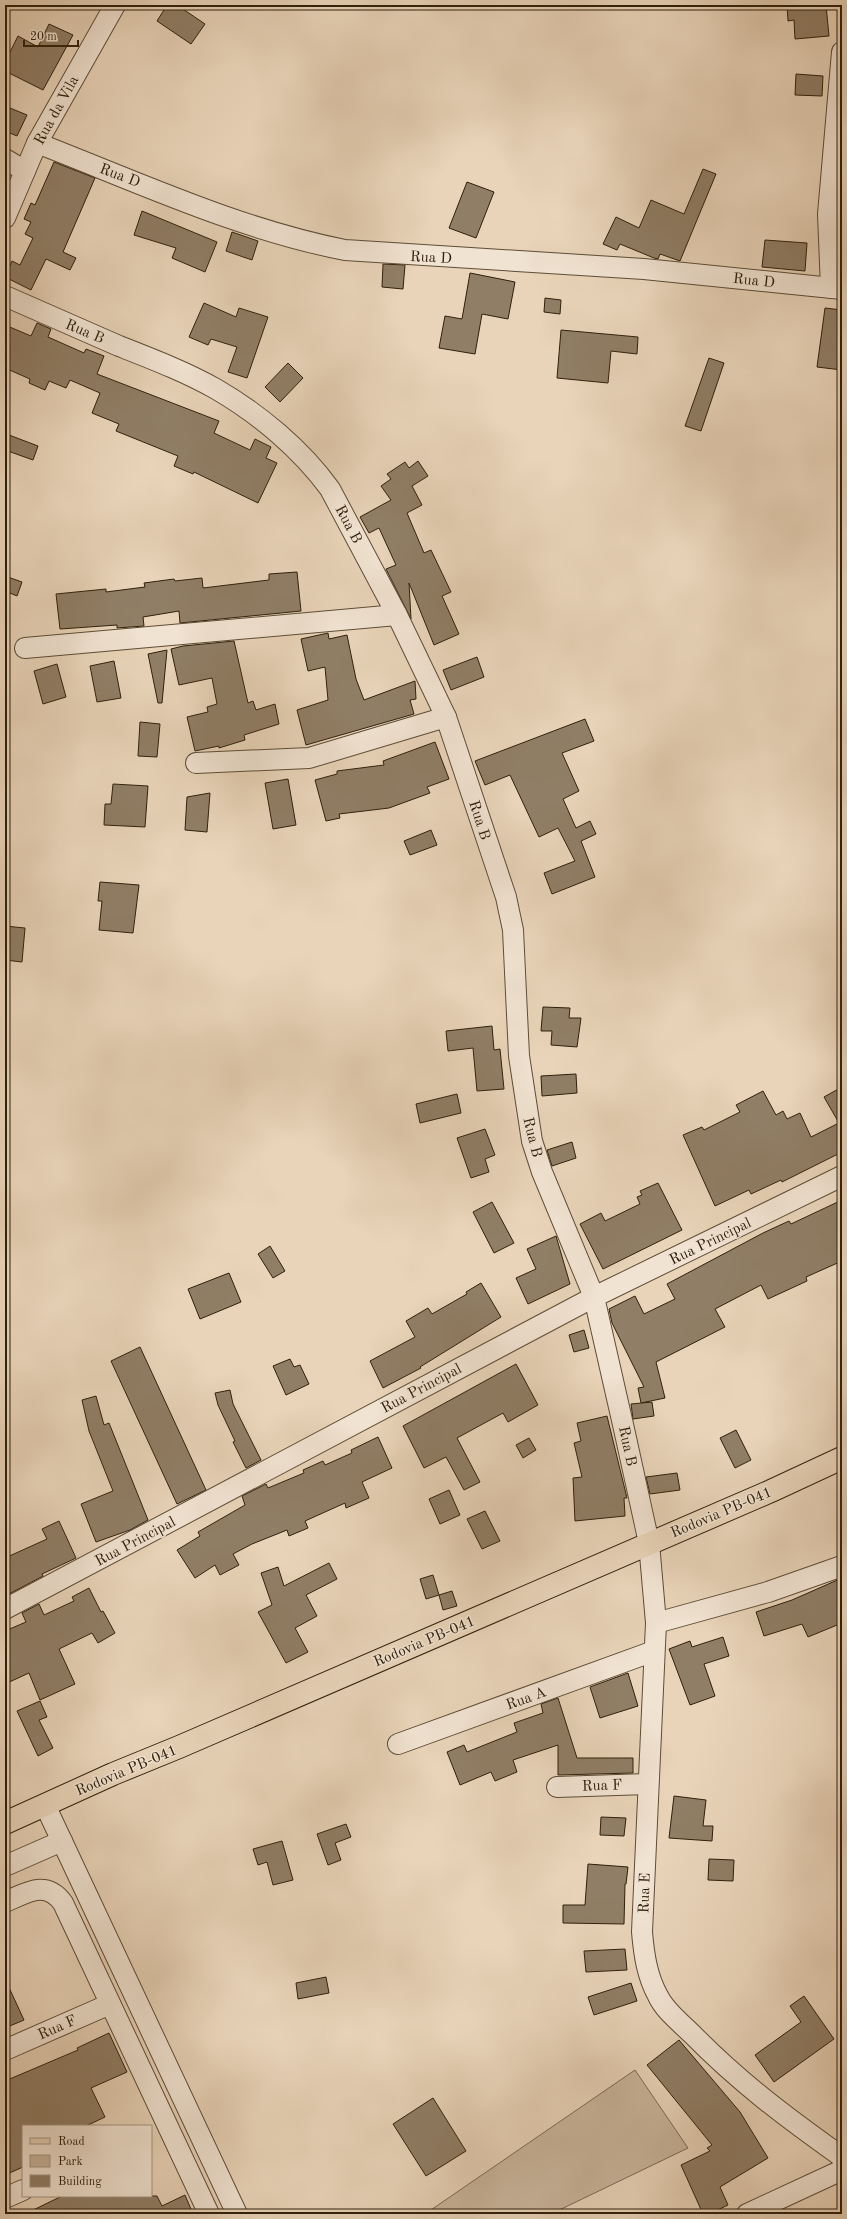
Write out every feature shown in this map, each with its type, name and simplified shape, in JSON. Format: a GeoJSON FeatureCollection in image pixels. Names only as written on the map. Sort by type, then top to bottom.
{"type":"FeatureCollection","features":[{"type":"Feature","properties":{"kind":"main road","name":"Rodovia PB-041"},"geometry":{"type":"LineString","coordinates":[[5,1823],[114,1774],[771,1491],[842,1458]]}},
{"type":"Feature","properties":{"kind":"street","name":"Rua da Vila"},"geometry":{"type":"LineString","coordinates":[[5,218],[37,143],[115,5]]}},
{"type":"Feature","properties":{"kind":"street"},"geometry":{"type":"LineString","coordinates":[[836,289],[828,208],[842,52]]}},
{"type":"Feature","properties":{"kind":"street","name":"Rua D"},"geometry":{"type":"LineString","coordinates":[[37,143],[239,221],[311,244],[344,250],[644,269],[836,289]]}},
{"type":"Feature","properties":{"kind":"street"},"geometry":{"type":"LineString","coordinates":[[5,159],[25,171]]}},
{"type":"Feature","properties":{"kind":"street","name":"Rua B"},"geometry":{"type":"LineString","coordinates":[[5,296],[172,368],[215,389],[237,402],[280,436],[317,471],[330,489],[397,615],[446,717],[506,896],[513,930],[519,1056],[532,1141],[542,1172],[594,1297],[649,1543]]}},
{"type":"Feature","properties":{"kind":"street"},"geometry":{"type":"LineString","coordinates":[[25,648],[397,615]]}},
{"type":"Feature","properties":{"kind":"street"},"geometry":{"type":"LineString","coordinates":[[196,763],[309,758],[446,717]]}},
{"type":"Feature","properties":{"kind":"street","name":"Rua Principal"},"geometry":{"type":"LineString","coordinates":[[5,1609],[594,1297],[842,1176]]}},
{"type":"Feature","properties":{"kind":"street","name":"Rua E"},"geometry":{"type":"LineString","coordinates":[[649,1543],[656,1623],[642,1932],[644,1956],[648,1971],[658,1998],[735,2077],[754,2093],[842,2157]]}},
{"type":"Feature","properties":{"kind":"street"},"geometry":{"type":"LineString","coordinates":[[656,1623],[768,1592],[842,1566]]}},
{"type":"Feature","properties":{"kind":"street","name":"Rua A"},"geometry":{"type":"LineString","coordinates":[[398,1744],[654,1651]]}},
{"type":"Feature","properties":{"kind":"street","name":"Rua F"},"geometry":{"type":"LineString","coordinates":[[557,1787],[648,1784]]}},
{"type":"Feature","properties":{"kind":"street"},"geometry":{"type":"LineString","coordinates":[[45,1805],[238,2214]]}},
{"type":"Feature","properties":{"kind":"street"},"geometry":{"type":"LineString","coordinates":[[5,1866],[62,1841]]}},
{"type":"Feature","properties":{"kind":"street"},"geometry":{"type":"LineString","coordinates":[[5,1902],[35,1890],[52,1891],[63,1903],[110,2004],[159,2130],[209,2214]]}},
{"type":"Feature","properties":{"kind":"street","name":"Rua F"},"geometry":{"type":"LineString","coordinates":[[5,2050],[110,2004]]}},
{"type":"Feature","properties":{"kind":"street"},"geometry":{"type":"LineString","coordinates":[[747,2214],[842,2170]]}},
{"type":"Feature","properties":{"kind":"street"},"geometry":{"type":"LineString","coordinates":[[5,2198],[22,2190]]}},
{"type":"Feature","properties":{"kind":"green space"},"geometry":{"type":"Polygon","coordinates":[[[635,2070],[688,2148],[551,2214],[425,2214],[635,2070]]]}},
{"type":"Feature","properties":{"kind":"building"},"geometry":{"type":"Polygon","coordinates":[[[167,5],[177,5],[205,24],[191,44],[157,21],[167,5]]]}},
{"type":"Feature","properties":{"kind":"building"},"geometry":{"type":"Polygon","coordinates":[[[787,5],[826,5],[829,36],[795,39],[794,20],[788,21],[787,5]]]}},
{"type":"Feature","properties":{"kind":"building"},"geometry":{"type":"Polygon","coordinates":[[[49,24],[73,35],[43,90],[5,71],[5,62],[18,36],[38,47],[49,24]]]}},
{"type":"Feature","properties":{"kind":"building"},"geometry":{"type":"Polygon","coordinates":[[[796,74],[823,76],[822,96],[795,95],[796,74]]]}},
{"type":"Feature","properties":{"kind":"building"},"geometry":{"type":"Polygon","coordinates":[[[5,106],[27,115],[17,136],[5,131],[5,106]]]}},
{"type":"Feature","properties":{"kind":"building"},"geometry":{"type":"Polygon","coordinates":[[[54,162],[95,178],[63,252],[76,258],[70,270],[46,259],[31,290],[5,277],[12,261],[20,265],[33,238],[25,234],[31,222],[24,219],[31,203],[35,205],[54,162]]]}},
{"type":"Feature","properties":{"kind":"building"},"geometry":{"type":"Polygon","coordinates":[[[703,169],[716,174],[680,261],[660,254],[658,259],[654,258],[620,244],[617,250],[603,244],[616,217],[639,228],[651,200],[684,214],[703,169]]]}},
{"type":"Feature","properties":{"kind":"building"},"geometry":{"type":"Polygon","coordinates":[[[467,182],[494,192],[476,238],[449,228],[467,182]]]}},
{"type":"Feature","properties":{"kind":"building"},"geometry":{"type":"Polygon","coordinates":[[[142,211],[217,242],[205,272],[172,258],[176,248],[134,235],[142,211]]]}},
{"type":"Feature","properties":{"kind":"building"},"geometry":{"type":"Polygon","coordinates":[[[232,232],[258,241],[252,260],[226,251],[232,232]]]}},
{"type":"Feature","properties":{"kind":"building"},"geometry":{"type":"Polygon","coordinates":[[[765,240],[807,243],[805,271],[762,267],[765,240]]]}},
{"type":"Feature","properties":{"kind":"building"},"geometry":{"type":"Polygon","coordinates":[[[383,264],[405,265],[403,289],[382,287],[383,264]]]}},
{"type":"Feature","properties":{"kind":"building"},"geometry":{"type":"Polygon","coordinates":[[[470,273],[515,282],[508,319],[482,314],[475,354],[439,348],[445,316],[462,319],[470,273]]]}},
{"type":"Feature","properties":{"kind":"building"},"geometry":{"type":"Polygon","coordinates":[[[545,298],[561,300],[560,314],[544,312],[545,298]]]}},
{"type":"Feature","properties":{"kind":"building"},"geometry":{"type":"Polygon","coordinates":[[[204,303],[236,317],[239,308],[268,317],[247,378],[228,372],[237,347],[211,339],[208,345],[189,337],[204,303]]]}},
{"type":"Feature","properties":{"kind":"building"},"geometry":{"type":"Polygon","coordinates":[[[825,308],[842,310],[842,370],[817,367],[825,308]]]}},
{"type":"Feature","properties":{"kind":"building"},"geometry":{"type":"Polygon","coordinates":[[[37,323],[51,329],[48,337],[84,353],[86,349],[104,356],[97,374],[219,421],[214,433],[250,450],[255,439],[271,447],[266,458],[277,463],[258,503],[194,472],[193,474],[174,466],[178,456],[116,431],[119,424],[92,413],[100,393],[70,380],[66,388],[49,381],[45,390],[29,383],[30,379],[5,368],[5,325],[31,336],[37,323]]]}},
{"type":"Feature","properties":{"kind":"building"},"geometry":{"type":"Polygon","coordinates":[[[561,330],[638,337],[637,354],[611,351],[608,383],[557,378],[561,330]]]}},
{"type":"Feature","properties":{"kind":"building"},"geometry":{"type":"Polygon","coordinates":[[[709,358],[724,363],[701,431],[685,426],[709,358]]]}},
{"type":"Feature","properties":{"kind":"building"},"geometry":{"type":"Polygon","coordinates":[[[288,363],[303,378],[280,402],[265,387],[288,363]]]}},
{"type":"Feature","properties":{"kind":"building"},"geometry":{"type":"Polygon","coordinates":[[[9,435],[38,446],[33,460],[5,450],[9,435]]]}},
{"type":"Feature","properties":{"kind":"building"},"geometry":{"type":"Polygon","coordinates":[[[418,461],[428,476],[412,486],[422,505],[407,513],[424,553],[431,550],[451,592],[442,596],[459,634],[434,645],[409,583],[411,619],[386,569],[396,565],[379,528],[369,533],[360,517],[391,500],[381,486],[391,479],[387,474],[405,462],[409,468],[418,461]]]}},
{"type":"Feature","properties":{"kind":"building"},"geometry":{"type":"Polygon","coordinates":[[[297,572],[301,611],[180,623],[179,611],[143,617],[144,626],[117,628],[117,625],[60,629],[56,594],[106,589],[106,592],[145,587],[144,583],[174,579],[175,581],[202,578],[203,588],[269,580],[269,574],[297,572]]]}},
{"type":"Feature","properties":{"kind":"building"},"geometry":{"type":"Polygon","coordinates":[[[5,576],[22,582],[17,596],[5,591],[5,576]]]}},
{"type":"Feature","properties":{"kind":"building"},"geometry":{"type":"Polygon","coordinates":[[[328,633],[329,639],[347,635],[356,679],[364,700],[415,681],[416,699],[410,700],[414,714],[306,745],[297,710],[328,700],[325,667],[308,671],[301,639],[328,633]]]}},
{"type":"Feature","properties":{"kind":"building"},"geometry":{"type":"Polygon","coordinates":[[[234,641],[248,703],[253,701],[256,710],[275,704],[279,724],[244,735],[245,740],[219,748],[219,746],[195,751],[187,717],[208,712],[207,707],[217,704],[212,678],[179,685],[171,649],[183,646],[234,641]]]}},
{"type":"Feature","properties":{"kind":"building"},"geometry":{"type":"Polygon","coordinates":[[[167,650],[162,703],[158,703],[148,654],[167,650]]]}},
{"type":"Feature","properties":{"kind":"building"},"geometry":{"type":"Polygon","coordinates":[[[477,657],[484,677],[451,690],[443,670],[477,657]]]}},
{"type":"Feature","properties":{"kind":"building"},"geometry":{"type":"Polygon","coordinates":[[[114,661],[121,698],[97,702],[90,666],[114,661]]]}},
{"type":"Feature","properties":{"kind":"building"},"geometry":{"type":"Polygon","coordinates":[[[57,664],[66,697],[43,704],[34,671],[57,664]]]}},
{"type":"Feature","properties":{"kind":"building"},"geometry":{"type":"Polygon","coordinates":[[[585,719],[594,741],[562,753],[579,791],[563,799],[576,828],[590,821],[596,834],[581,841],[595,877],[552,894],[544,873],[575,861],[558,828],[539,837],[510,775],[485,785],[475,761],[585,719]]]}},
{"type":"Feature","properties":{"kind":"building"},"geometry":{"type":"Polygon","coordinates":[[[140,722],[160,724],[157,757],[138,756],[140,722]]]}},
{"type":"Feature","properties":{"kind":"building"},"geometry":{"type":"Polygon","coordinates":[[[435,742],[449,779],[427,787],[430,793],[389,808],[339,814],[340,818],[326,821],[315,780],[337,774],[337,771],[384,765],[383,761],[435,742]]]}},
{"type":"Feature","properties":{"kind":"building"},"geometry":{"type":"Polygon","coordinates":[[[288,779],[296,825],[273,829],[265,783],[288,779]]]}},
{"type":"Feature","properties":{"kind":"building"},"geometry":{"type":"Polygon","coordinates":[[[113,784],[148,786],[145,827],[104,825],[105,804],[111,804],[113,784]]]}},
{"type":"Feature","properties":{"kind":"building"},"geometry":{"type":"Polygon","coordinates":[[[210,793],[207,832],[185,830],[187,797],[210,793]]]}},
{"type":"Feature","properties":{"kind":"building"},"geometry":{"type":"Polygon","coordinates":[[[431,830],[437,845],[410,855],[404,841],[431,830]]]}},
{"type":"Feature","properties":{"kind":"building"},"geometry":{"type":"Polygon","coordinates":[[[100,882],[139,885],[133,933],[99,930],[102,901],[98,901],[100,882]]]}},
{"type":"Feature","properties":{"kind":"building"},"geometry":{"type":"Polygon","coordinates":[[[5,926],[25,928],[22,962],[5,960],[5,926]]]}},
{"type":"Feature","properties":{"kind":"building"},"geometry":{"type":"Polygon","coordinates":[[[543,1007],[570,1008],[569,1018],[581,1018],[577,1047],[551,1045],[552,1031],[541,1031],[543,1007]]]}},
{"type":"Feature","properties":{"kind":"building"},"geometry":{"type":"Polygon","coordinates":[[[492,1026],[494,1050],[500,1049],[504,1089],[477,1091],[473,1048],[448,1051],[446,1031],[492,1026]]]}},
{"type":"Feature","properties":{"kind":"building"},"geometry":{"type":"Polygon","coordinates":[[[576,1074],[577,1093],[542,1096],[541,1076],[576,1074]]]}},
{"type":"Feature","properties":{"kind":"building"},"geometry":{"type":"Polygon","coordinates":[[[842,1087],[842,1152],[782,1182],[781,1180],[751,1194],[749,1190],[715,1206],[683,1135],[702,1127],[704,1130],[740,1112],[736,1105],[763,1091],[776,1115],[783,1111],[787,1119],[800,1113],[811,1137],[839,1123],[824,1097],[842,1087]]]}},
{"type":"Feature","properties":{"kind":"building"},"geometry":{"type":"Polygon","coordinates":[[[457,1094],[461,1113],[420,1123],[416,1104],[457,1094]]]}},
{"type":"Feature","properties":{"kind":"building"},"geometry":{"type":"Polygon","coordinates":[[[485,1129],[495,1155],[485,1159],[489,1172],[471,1178],[457,1138],[485,1129]]]}},
{"type":"Feature","properties":{"kind":"building"},"geometry":{"type":"Polygon","coordinates":[[[572,1142],[576,1158],[552,1166],[547,1150],[572,1142]]]}},
{"type":"Feature","properties":{"kind":"building"},"geometry":{"type":"Polygon","coordinates":[[[658,1183],[682,1230],[603,1269],[580,1224],[601,1213],[605,1221],[640,1204],[637,1197],[642,1195],[640,1191],[658,1183]]]}},
{"type":"Feature","properties":{"kind":"building"},"geometry":{"type":"Polygon","coordinates":[[[842,1200],[842,1261],[806,1277],[807,1281],[768,1299],[761,1285],[715,1309],[725,1327],[656,1362],[665,1398],[641,1403],[638,1388],[644,1387],[612,1323],[609,1309],[635,1296],[644,1314],[675,1299],[667,1284],[763,1233],[789,1221],[791,1224],[842,1200]]]}},
{"type":"Feature","properties":{"kind":"building"},"geometry":{"type":"Polygon","coordinates":[[[492,1202],[514,1243],[494,1253],[473,1212],[492,1202]]]}},
{"type":"Feature","properties":{"kind":"building"},"geometry":{"type":"Polygon","coordinates":[[[556,1236],[570,1284],[528,1304],[516,1278],[536,1269],[527,1249],[556,1236]]]}},
{"type":"Feature","properties":{"kind":"building"},"geometry":{"type":"Polygon","coordinates":[[[270,1246],[285,1271],[273,1278],[258,1254],[270,1246]]]}},
{"type":"Feature","properties":{"kind":"building"},"geometry":{"type":"Polygon","coordinates":[[[229,1273],[241,1302],[200,1319],[188,1289],[229,1273]]]}},
{"type":"Feature","properties":{"kind":"building"},"geometry":{"type":"Polygon","coordinates":[[[481,1283],[501,1317],[420,1367],[421,1368],[383,1388],[370,1361],[415,1337],[406,1321],[428,1308],[432,1314],[467,1294],[466,1292],[481,1283]]]}},
{"type":"Feature","properties":{"kind":"building"},"geometry":{"type":"Polygon","coordinates":[[[584,1330],[589,1348],[574,1352],[569,1335],[584,1330]]]}},
{"type":"Feature","properties":{"kind":"building"},"geometry":{"type":"Polygon","coordinates":[[[140,1347],[206,1490],[177,1504],[111,1361],[140,1347]]]}},
{"type":"Feature","properties":{"kind":"building"},"geometry":{"type":"Polygon","coordinates":[[[290,1359],[294,1367],[300,1365],[309,1384],[286,1395],[273,1366],[290,1359]]]}},
{"type":"Feature","properties":{"kind":"building"},"geometry":{"type":"Polygon","coordinates":[[[516,1364],[538,1405],[508,1422],[503,1413],[457,1438],[480,1482],[464,1490],[446,1457],[424,1468],[403,1426],[516,1364]]]}},
{"type":"Feature","properties":{"kind":"building"},"geometry":{"type":"Polygon","coordinates":[[[230,1390],[233,1404],[261,1460],[246,1468],[233,1442],[235,1441],[218,1405],[215,1393],[230,1390]]]}},
{"type":"Feature","properties":{"kind":"building"},"geometry":{"type":"Polygon","coordinates":[[[96,1396],[104,1425],[109,1423],[148,1520],[130,1530],[96,1542],[81,1504],[113,1491],[89,1431],[82,1400],[96,1396]]]}},
{"type":"Feature","properties":{"kind":"building"},"geometry":{"type":"Polygon","coordinates":[[[652,1402],[654,1416],[633,1419],[631,1404],[652,1402]]]}},
{"type":"Feature","properties":{"kind":"building"},"geometry":{"type":"Polygon","coordinates":[[[607,1416],[627,1498],[624,1498],[625,1516],[575,1521],[573,1478],[582,1477],[574,1443],[581,1441],[577,1423],[607,1416]]]}},
{"type":"Feature","properties":{"kind":"building"},"geometry":{"type":"Polygon","coordinates":[[[736,1430],[751,1460],[735,1468],[720,1438],[736,1430]]]}},
{"type":"Feature","properties":{"kind":"building"},"geometry":{"type":"Polygon","coordinates":[[[378,1437],[392,1468],[362,1482],[369,1498],[346,1508],[345,1503],[305,1521],[308,1528],[289,1536],[287,1530],[252,1544],[233,1554],[239,1565],[220,1575],[215,1565],[195,1578],[177,1550],[200,1536],[198,1532],[245,1505],[242,1496],[266,1484],[268,1488],[304,1473],[303,1470],[323,1461],[325,1465],[352,1453],[351,1450],[378,1437]]]}},
{"type":"Feature","properties":{"kind":"building"},"geometry":{"type":"Polygon","coordinates":[[[529,1438],[536,1450],[523,1458],[516,1445],[529,1438]]]}},
{"type":"Feature","properties":{"kind":"building"},"geometry":{"type":"Polygon","coordinates":[[[677,1473],[680,1490],[650,1494],[646,1477],[677,1473]]]}},
{"type":"Feature","properties":{"kind":"building"},"geometry":{"type":"Polygon","coordinates":[[[449,1490],[460,1515],[440,1524],[429,1499],[449,1490]]]}},
{"type":"Feature","properties":{"kind":"building"},"geometry":{"type":"Polygon","coordinates":[[[485,1511],[500,1541],[482,1549],[467,1519],[485,1511]]]}},
{"type":"Feature","properties":{"kind":"building"},"geometry":{"type":"Polygon","coordinates":[[[59,1521],[76,1558],[42,1574],[43,1576],[9,1594],[5,1586],[5,1558],[47,1539],[42,1529],[59,1521]]]}},
{"type":"Feature","properties":{"kind":"building"},"geometry":{"type":"Polygon","coordinates":[[[329,1563],[337,1579],[306,1595],[317,1616],[295,1628],[308,1652],[286,1663],[258,1612],[272,1605],[261,1573],[278,1567],[284,1586],[329,1563]]]}},
{"type":"Feature","properties":{"kind":"building"},"geometry":{"type":"Polygon","coordinates":[[[433,1575],[439,1595],[426,1599],[420,1579],[433,1575]]]}},
{"type":"Feature","properties":{"kind":"building"},"geometry":{"type":"Polygon","coordinates":[[[842,1578],[842,1623],[808,1637],[802,1624],[764,1636],[756,1612],[792,1600],[842,1578]]]}},
{"type":"Feature","properties":{"kind":"building"},"geometry":{"type":"Polygon","coordinates":[[[89,1588],[101,1612],[103,1611],[115,1633],[98,1643],[92,1633],[59,1649],[75,1684],[40,1700],[29,1673],[5,1684],[5,1631],[26,1622],[22,1613],[39,1604],[44,1615],[74,1601],[72,1597],[89,1588]]]}},
{"type":"Feature","properties":{"kind":"building"},"geometry":{"type":"Polygon","coordinates":[[[452,1591],[457,1606],[443,1610],[439,1595],[452,1591]]]}},
{"type":"Feature","properties":{"kind":"building"},"geometry":{"type":"Polygon","coordinates":[[[723,1637],[729,1656],[704,1664],[715,1696],[690,1705],[669,1649],[690,1641],[692,1647],[723,1637]]]}},
{"type":"Feature","properties":{"kind":"building"},"geometry":{"type":"Polygon","coordinates":[[[628,1673],[638,1706],[600,1718],[590,1687],[628,1673]]]}},
{"type":"Feature","properties":{"kind":"building"},"geometry":{"type":"Polygon","coordinates":[[[558,1698],[577,1758],[633,1758],[633,1773],[558,1775],[558,1745],[513,1760],[517,1772],[495,1781],[491,1772],[460,1785],[447,1752],[464,1745],[467,1752],[517,1732],[514,1723],[543,1713],[541,1704],[558,1698]]]}},
{"type":"Feature","properties":{"kind":"building"},"geometry":{"type":"Polygon","coordinates":[[[40,1701],[47,1717],[39,1720],[53,1748],[38,1756],[17,1711],[40,1701]]]}},
{"type":"Feature","properties":{"kind":"building"},"geometry":{"type":"Polygon","coordinates":[[[674,1796],[706,1800],[703,1826],[713,1826],[712,1841],[669,1838],[674,1796]]]}},
{"type":"Feature","properties":{"kind":"building"},"geometry":{"type":"Polygon","coordinates":[[[601,1817],[626,1818],[624,1836],[600,1835],[601,1817]]]}},
{"type":"Feature","properties":{"kind":"building"},"geometry":{"type":"Polygon","coordinates":[[[346,1824],[351,1837],[335,1843],[341,1860],[328,1865],[317,1834],[346,1824]]]}},
{"type":"Feature","properties":{"kind":"building"},"geometry":{"type":"Polygon","coordinates":[[[282,1841],[293,1880],[273,1885],[267,1862],[258,1865],[253,1849],[282,1841]]]}},
{"type":"Feature","properties":{"kind":"building"},"geometry":{"type":"Polygon","coordinates":[[[709,1859],[734,1860],[733,1881],[708,1880],[709,1859]]]}},
{"type":"Feature","properties":{"kind":"building"},"geometry":{"type":"Polygon","coordinates":[[[588,1864],[628,1867],[625,1884],[624,1924],[563,1923],[563,1905],[585,1905],[588,1864]]]}},
{"type":"Feature","properties":{"kind":"building"},"geometry":{"type":"Polygon","coordinates":[[[625,1949],[627,1970],[586,1972],[584,1951],[625,1949]]]}},
{"type":"Feature","properties":{"kind":"building"},"geometry":{"type":"Polygon","coordinates":[[[326,1977],[329,1993],[298,1999],[296,1983],[326,1977]]]}},
{"type":"Feature","properties":{"kind":"building"},"geometry":{"type":"Polygon","coordinates":[[[5,1979],[24,2020],[5,2028],[5,1979]]]}},
{"type":"Feature","properties":{"kind":"building"},"geometry":{"type":"Polygon","coordinates":[[[631,1983],[637,2001],[594,2015],[588,1997],[631,1983]]]}},
{"type":"Feature","properties":{"kind":"building"},"geometry":{"type":"Polygon","coordinates":[[[804,1996],[834,2039],[774,2082],[755,2055],[801,2022],[790,2006],[804,1996]]]}},
{"type":"Feature","properties":{"kind":"building"},"geometry":{"type":"Polygon","coordinates":[[[109,2033],[127,2072],[91,2088],[105,2117],[88,2125],[22,2125],[22,2167],[5,2175],[5,2081],[78,2050],[77,2048],[109,2033]]]}},
{"type":"Feature","properties":{"kind":"building"},"geometry":{"type":"Polygon","coordinates":[[[679,2040],[740,2112],[768,2158],[720,2187],[728,2205],[709,2214],[703,2214],[681,2165],[710,2151],[707,2148],[712,2145],[647,2065],[679,2040]]]}},
{"type":"Feature","properties":{"kind":"building"},"geometry":{"type":"Polygon","coordinates":[[[433,2098],[466,2151],[426,2176],[393,2124],[433,2098]]]}},
{"type":"Feature","properties":{"kind":"building"},"geometry":{"type":"Polygon","coordinates":[[[185,2195],[193,2214],[25,2214],[60,2197],[157,2196],[162,2206],[185,2195]]]}}]}
